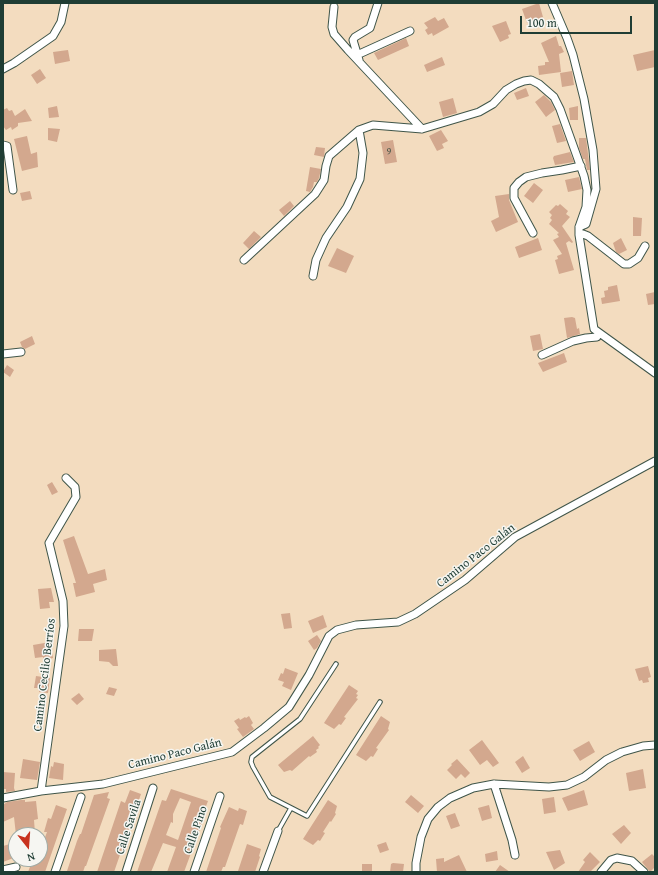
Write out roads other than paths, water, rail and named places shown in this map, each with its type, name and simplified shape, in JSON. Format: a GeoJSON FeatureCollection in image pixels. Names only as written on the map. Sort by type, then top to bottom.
{"type":"FeatureCollection","features":[{"type":"Feature","properties":{"kind":"street"},"geometry":{"type":"LineString","coordinates":[[3,69],[53,36],[61,22],[65,3]]}},
{"type":"Feature","properties":{"kind":"street"},"geometry":{"type":"LineString","coordinates":[[360,62],[353,40],[355,37],[370,28],[378,3]]}},
{"type":"Feature","properties":{"kind":"street"},"geometry":{"type":"LineString","coordinates":[[552,3],[573,55],[584,99],[593,150],[596,189],[586,224],[579,227]]}},
{"type":"Feature","properties":{"kind":"street"},"geometry":{"type":"LineString","coordinates":[[334,7],[332,27],[334,34],[422,129]]}},
{"type":"Feature","properties":{"kind":"street"},"geometry":{"type":"LineString","coordinates":[[357,55],[410,31]]}},
{"type":"Feature","properties":{"kind":"street"},"geometry":{"type":"LineString","coordinates":[[244,260],[315,194],[324,180],[329,156],[359,130],[373,125],[422,129],[479,112],[493,104],[506,90],[524,81],[531,80],[539,84],[554,96],[581,166],[587,190],[586,207],[579,227],[579,235],[594,329],[655,373]]}},
{"type":"Feature","properties":{"kind":"street"},"geometry":{"type":"LineString","coordinates":[[313,276],[316,260],[326,238],[347,207],[360,179],[363,153],[359,130]]}},
{"type":"Feature","properties":{"kind":"street"},"geometry":{"type":"LineString","coordinates":[[3,144],[7,146],[13,190]]}},
{"type":"Feature","properties":{"kind":"street"},"geometry":{"type":"LineString","coordinates":[[532,233],[514,198],[514,188],[526,177],[581,166]]}},
{"type":"Feature","properties":{"kind":"street"},"geometry":{"type":"LineString","coordinates":[[579,235],[583,234],[588,236],[624,264],[628,264],[638,258],[645,246]]}},
{"type":"Feature","properties":{"kind":"street"},"geometry":{"type":"LineString","coordinates":[[542,355],[573,341],[597,337],[598,333]]}},
{"type":"Feature","properties":{"kind":"street"},"geometry":{"type":"LineString","coordinates":[[3,354],[21,352]]}},
{"type":"Feature","properties":{"kind":"street","name":"Camino Paco Galán"},"geometry":{"type":"LineString","coordinates":[[3,798],[41,791],[104,784],[232,752],[289,707],[309,676],[329,636],[337,630],[356,625],[398,622],[415,614],[465,580],[515,537],[655,461]]}},
{"type":"Feature","properties":{"kind":"street","name":"Camino Cecilio Berríos"},"geometry":{"type":"LineString","coordinates":[[41,791],[64,626],[63,601],[49,543],[76,497],[76,487],[66,478]]}},
{"type":"Feature","properties":{"kind":"street"},"geometry":{"type":"LineString","coordinates":[[416,872],[416,863],[421,837],[428,819],[438,807],[450,798],[473,788],[494,784],[549,787],[567,785],[584,777],[606,760],[622,752],[643,746],[655,745]]}},
{"type":"Feature","properties":{"kind":"street"},"geometry":{"type":"LineString","coordinates":[[494,784],[512,840],[515,855]]}},
{"type":"Feature","properties":{"kind":"street","name":"Calle Savila"},"geometry":{"type":"LineString","coordinates":[[126,872],[153,788]]}},
{"type":"Feature","properties":{"kind":"street","name":"Calle Pino"},"geometry":{"type":"LineString","coordinates":[[194,872],[220,796]]}},
{"type":"Feature","properties":{"kind":"street"},"geometry":{"type":"LineString","coordinates":[[55,872],[81,797]]}},
{"type":"Feature","properties":{"kind":"street"},"geometry":{"type":"LineString","coordinates":[[263,872],[278,831]]}},
{"type":"Feature","properties":{"kind":"street"},"geometry":{"type":"LineString","coordinates":[[601,872],[611,860],[617,858],[624,858],[632,861],[644,872]]}},
{"type":"Feature","properties":{"kind":"street"},"geometry":{"type":"LineString","coordinates":[[3,870],[16,867]]}},
{"type":"Feature","properties":{"kind":"lane"},"geometry":{"type":"LineString","coordinates":[[336,664],[300,719],[252,757],[251,762],[253,768],[270,797],[307,816],[380,702]]}},
{"type":"Feature","properties":{"kind":"lane"},"geometry":{"type":"LineString","coordinates":[[278,831],[292,808]]}}]}
